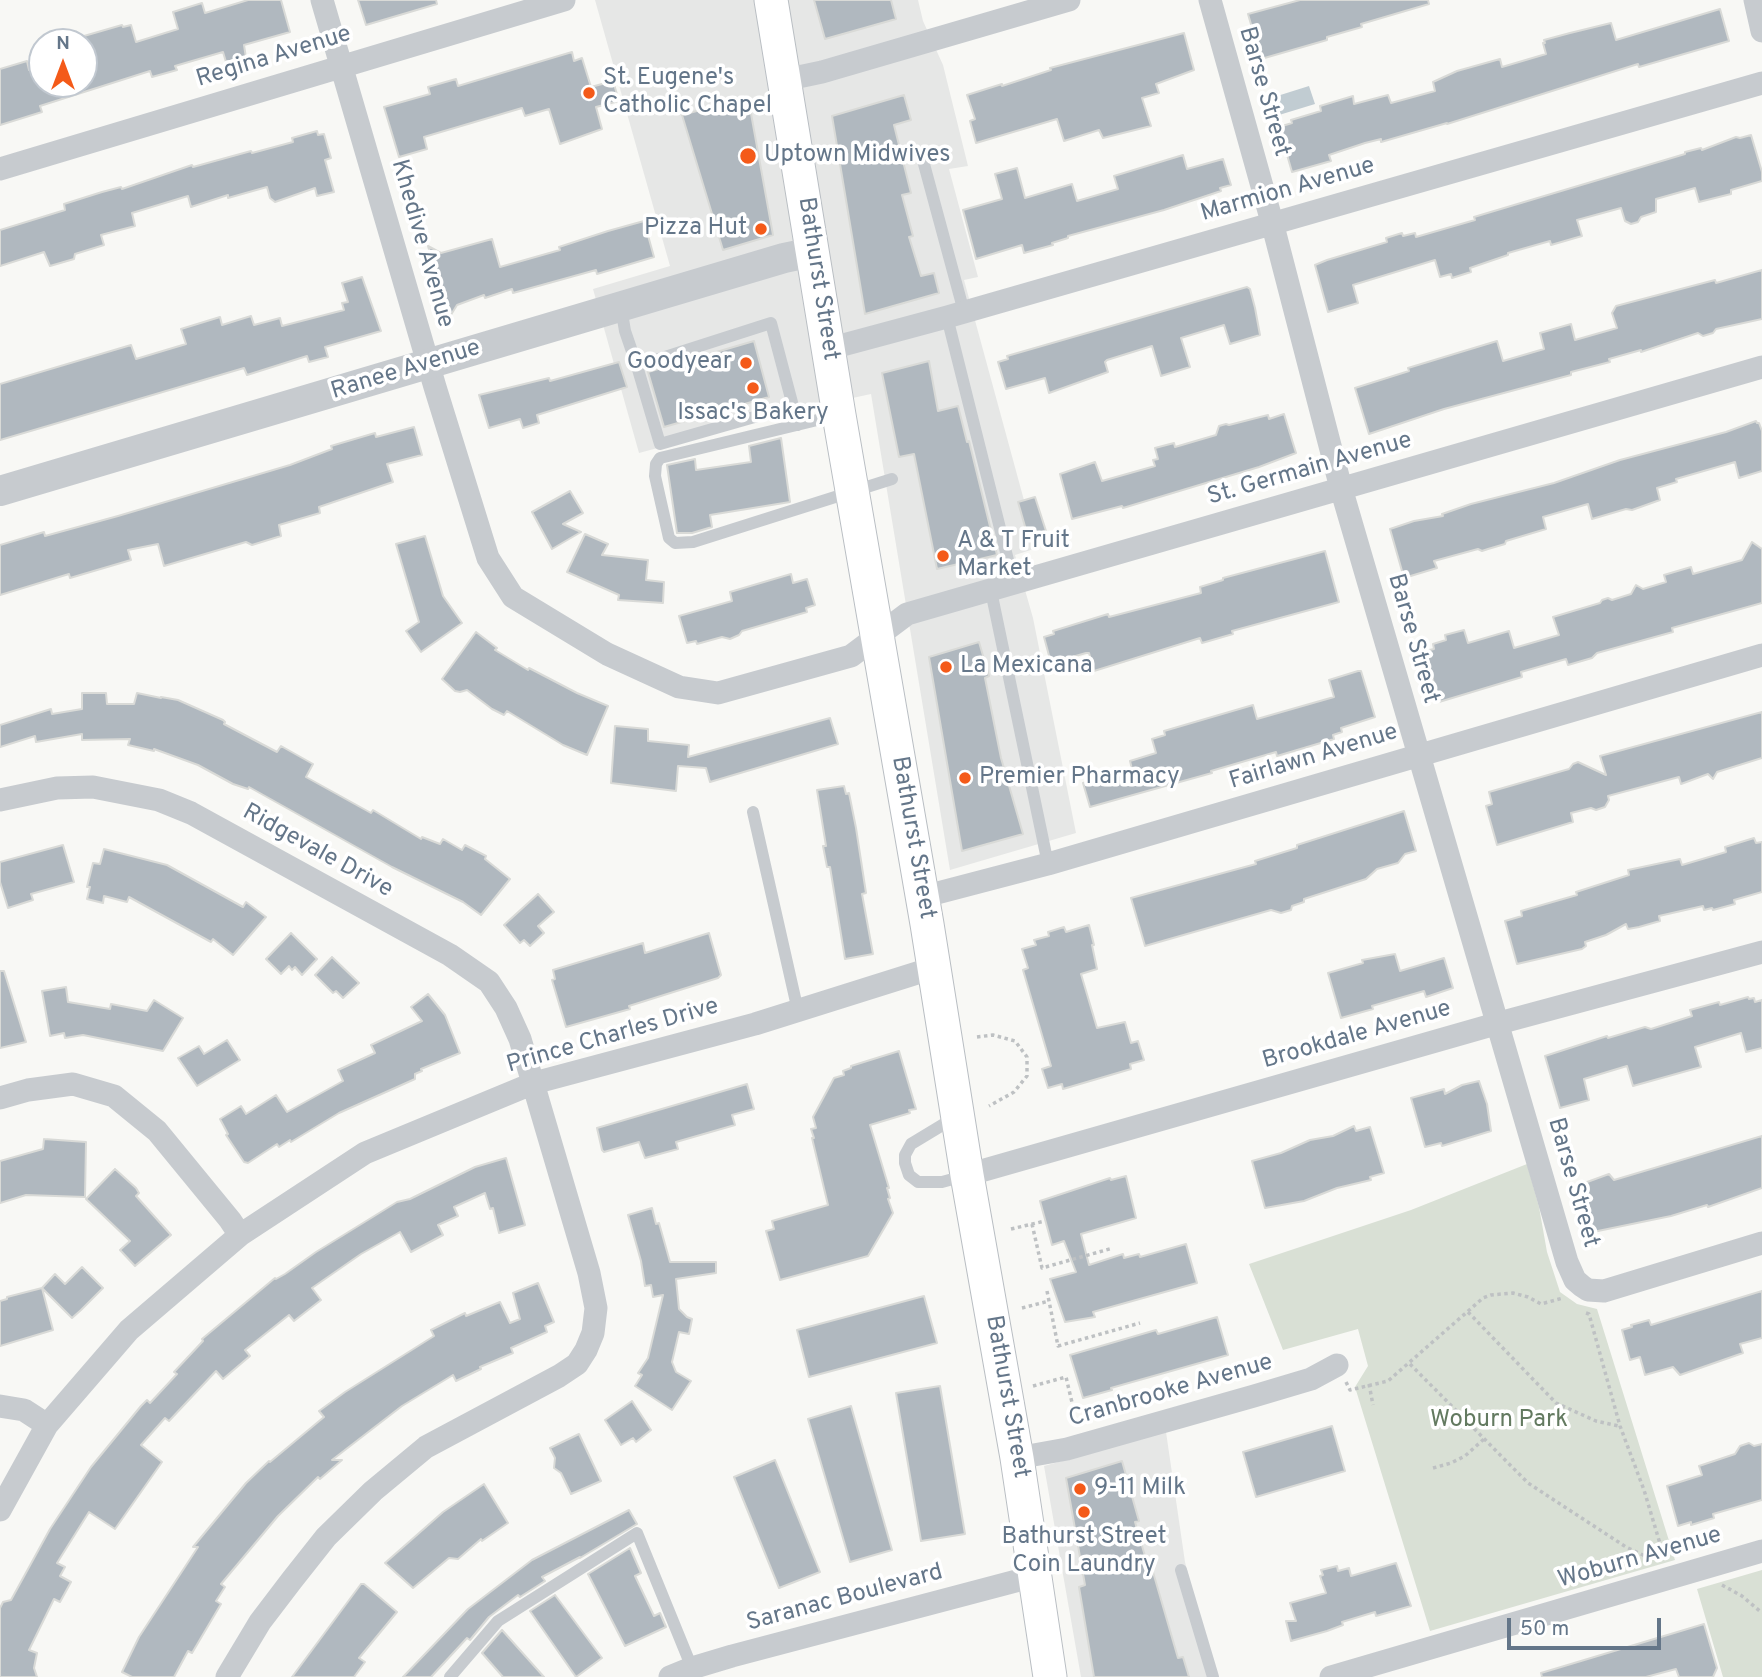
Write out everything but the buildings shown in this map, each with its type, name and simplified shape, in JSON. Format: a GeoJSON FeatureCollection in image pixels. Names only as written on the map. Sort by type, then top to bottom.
{"type":"FeatureCollection","features":[{"type":"Feature","properties":{"kind":"main road","name":"Bathurst Street"},"geometry":{"type":"LineString","coordinates":[[771,0],[967,1175],[1017,1458],[1050,1677]]}},
{"type":"Feature","properties":{"kind":"street","name":"Khedive Avenue"},"geometry":{"type":"LineString","coordinates":[[322,0],[488,558],[513,597],[595,647],[679,687],[718,693],[851,656],[878,636]]}},
{"type":"Feature","properties":{"kind":"street","name":"Regina Avenue"},"geometry":{"type":"LineString","coordinates":[[0,169],[564,0]]}},
{"type":"Feature","properties":{"kind":"street"},"geometry":{"type":"LineString","coordinates":[[784,79],[822,72],[1069,0]]}},
{"type":"Feature","properties":{"kind":"street","name":"Barse Street"},"geometry":{"type":"LineString","coordinates":[[1210,0],[1342,488],[1567,1262],[1575,1280],[1576,1295]]}},
{"type":"Feature","properties":{"kind":"street"},"geometry":{"type":"LineString","coordinates":[[1755,0],[1762,31]]}},
{"type":"Feature","properties":{"kind":"street","name":"Marmion Avenue"},"geometry":{"type":"LineString","coordinates":[[828,349],[956,315],[1762,83]]}},
{"type":"Feature","properties":{"kind":"street","name":"Ranee Avenue"},"geometry":{"type":"LineString","coordinates":[[0,491],[784,258],[813,252]]}},
{"type":"Feature","properties":{"kind":"street","name":"St. Germain Avenue"},"geometry":{"type":"LineString","coordinates":[[878,636],[907,614],[1762,367]]}},
{"type":"Feature","properties":{"kind":"street","name":"Fairlawn Avenue"},"geometry":{"type":"LineString","coordinates":[[922,897],[1048,864],[1762,655]]}},
{"type":"Feature","properties":{"kind":"street","name":"Ridgevale Drive"},"geometry":{"type":"LineString","coordinates":[[0,800],[57,788],[93,787],[159,800],[191,813],[450,955],[489,982],[506,1008],[534,1083],[593,1290],[596,1308],[593,1333],[577,1364],[426,1447],[373,1491],[326,1537],[260,1622],[227,1677]]}},
{"type":"Feature","properties":{"kind":"street","name":"Brookdale Avenue"},"geometry":{"type":"LineString","coordinates":[[967,1175],[1499,1023],[1762,952]]}},
{"type":"Feature","properties":{"kind":"street","name":"Prince Charles Drive"},"geometry":{"type":"LineString","coordinates":[[0,1510],[47,1425],[129,1330],[240,1235],[365,1153],[534,1083],[755,1024],[933,968]]}},
{"type":"Feature","properties":{"kind":"street"},"geometry":{"type":"LineString","coordinates":[[0,1098],[27,1090],[73,1084],[114,1096],[157,1131],[240,1235]]}},
{"type":"Feature","properties":{"kind":"street"},"geometry":{"type":"LineString","coordinates":[[1576,1295],[1588,1290],[1613,1290],[1762,1243]]}},
{"type":"Feature","properties":{"kind":"street","name":"Cranbrooke Avenue"},"geometry":{"type":"LineString","coordinates":[[1017,1458],[1067,1449],[1254,1396],[1311,1379],[1336,1365]]}},
{"type":"Feature","properties":{"kind":"street"},"geometry":{"type":"LineString","coordinates":[[0,1406],[24,1410],[47,1425]]}},
{"type":"Feature","properties":{"kind":"street","name":"Woburn Avenue"},"geometry":{"type":"LineString","coordinates":[[1331,1677],[1762,1551]]}},
{"type":"Feature","properties":{"kind":"street","name":"Saranac Boulevard"},"geometry":{"type":"LineString","coordinates":[[670,1677],[692,1668],[1035,1576]]}},
{"type":"Feature","properties":{"kind":"lane"},"geometry":{"type":"LineString","coordinates":[[921,153],[1014,584]]}},
{"type":"Feature","properties":{"kind":"lane"},"geometry":{"type":"LineString","coordinates":[[621,307],[625,331],[660,444],[793,406]]}},
{"type":"Feature","properties":{"kind":"lane"},"geometry":{"type":"LineString","coordinates":[[637,366],[771,323],[797,425]]}},
{"type":"Feature","properties":{"kind":"lane"},"geometry":{"type":"LineString","coordinates":[[839,415],[660,458],[656,464],[655,476],[668,538],[675,544],[693,542],[892,480]]}},
{"type":"Feature","properties":{"kind":"lane"},"geometry":{"type":"LineString","coordinates":[[991,591],[1048,864]]}},
{"type":"Feature","properties":{"kind":"lane"},"geometry":{"type":"LineString","coordinates":[[753,812],[798,1011]]}},
{"type":"Feature","properties":{"kind":"lane"},"geometry":{"type":"LineString","coordinates":[[958,1116],[911,1144],[905,1154],[905,1163],[909,1175],[918,1182],[942,1182],[967,1175]]}},
{"type":"Feature","properties":{"kind":"lane"},"geometry":{"type":"LineString","coordinates":[[450,1677],[498,1621],[637,1533],[692,1668]]}},
{"type":"Feature","properties":{"kind":"lane"},"geometry":{"type":"LineString","coordinates":[[1181,1570],[1213,1677]]}},
{"type":"Feature","properties":{"kind":"path"},"geometry":{"type":"LineString","coordinates":[[977,1037],[993,1035],[1015,1041],[1027,1057],[1027,1076],[1014,1092],[989,1106]]}},
{"type":"Feature","properties":{"kind":"path"},"geometry":{"type":"LineString","coordinates":[[1011,1229],[1045,1221]]}},
{"type":"Feature","properties":{"kind":"path"},"geometry":{"type":"LineString","coordinates":[[1032,1224],[1042,1268],[1113,1248]]}},
{"type":"Feature","properties":{"kind":"path"},"geometry":{"type":"LineString","coordinates":[[1047,1291],[1058,1346],[1140,1323]]}},
{"type":"Feature","properties":{"kind":"path"},"geometry":{"type":"LineString","coordinates":[[1336,1365],[1350,1390],[1388,1381],[1483,1298],[1502,1292],[1528,1297],[1541,1304],[1576,1295]]}},
{"type":"Feature","properties":{"kind":"path"},"geometry":{"type":"LineString","coordinates":[[1560,1300],[1576,1295]]}},
{"type":"Feature","properties":{"kind":"path"},"geometry":{"type":"LineString","coordinates":[[1022,1308],[1049,1301]]}},
{"type":"Feature","properties":{"kind":"path"},"geometry":{"type":"LineString","coordinates":[[1579,1309],[1589,1314],[1620,1426],[1644,1490],[1667,1566]]}},
{"type":"Feature","properties":{"kind":"path"},"geometry":{"type":"LineString","coordinates":[[1468,1312],[1556,1403],[1596,1421],[1620,1426]]}},
{"type":"Feature","properties":{"kind":"path"},"geometry":{"type":"LineString","coordinates":[[1410,1364],[1528,1483],[1626,1547],[1643,1555],[1651,1563],[1695,1570],[1742,1596],[1762,1613]]}},
{"type":"Feature","properties":{"kind":"path"},"geometry":{"type":"LineString","coordinates":[[1033,1386],[1066,1377],[1074,1411]]}},
{"type":"Feature","properties":{"kind":"path"},"geometry":{"type":"LineString","coordinates":[[1369,1384],[1373,1405]]}},
{"type":"Feature","properties":{"kind":"path"},"geometry":{"type":"LineString","coordinates":[[1433,1468],[1451,1464],[1484,1439]]}},
{"type":"Feature","properties":{"kind":"shaded area"},"geometry":{"type":"Polygon","coordinates":[[[595,0],[918,0],[923,21],[943,65],[968,166],[949,169],[978,277],[964,280],[1037,548],[1015,555],[1033,618],[1076,833],[950,870],[871,394],[806,408],[639,453],[593,289],[670,266],[595,0]]]}},
{"type":"Feature","properties":{"kind":"shaded area"},"geometry":{"type":"Polygon","coordinates":[[[1309,86],[1315,104],[1279,115],[1274,97],[1309,86]]]}},
{"type":"Feature","properties":{"kind":"shaded area"},"geometry":{"type":"Polygon","coordinates":[[[1166,1432],[1185,1562],[1215,1677],[1081,1677],[1044,1466],[1166,1432]]]}},
{"type":"Feature","properties":{"kind":"green space","name":"Woburn Park"},"geometry":{"type":"Polygon","coordinates":[[[1527,1164],[1539,1207],[1547,1252],[1560,1292],[1577,1304],[1597,1309],[1675,1560],[1430,1631],[1355,1387],[1368,1366],[1358,1329],[1283,1350],[1249,1264],[1411,1210],[1527,1164]]]}},
{"type":"Feature","properties":{"kind":"green space"},"geometry":{"type":"Polygon","coordinates":[[[1762,1570],[1762,1677],[1723,1677],[1697,1589],[1762,1570]]]}},
{"type":"Feature","properties":{"kind":"place","name":"St. Eugene's Catholic Chapel"},"geometry":{"type":"Point","coordinates":[589,93]}},
{"type":"Feature","properties":{"kind":"place","name":"Uptown Midwives"},"geometry":{"type":"Point","coordinates":[748,156]}},
{"type":"Feature","properties":{"kind":"place","name":"Pizza Hut"},"geometry":{"type":"Point","coordinates":[761,229]}},
{"type":"Feature","properties":{"kind":"place","name":"Goodyear"},"geometry":{"type":"Point","coordinates":[746,363]}},
{"type":"Feature","properties":{"kind":"place","name":"Issac's Bakery"},"geometry":{"type":"Point","coordinates":[753,388]}},
{"type":"Feature","properties":{"kind":"place","name":"A & T Fruit Market"},"geometry":{"type":"Point","coordinates":[943,556]}},
{"type":"Feature","properties":{"kind":"place","name":"La Mexicana"},"geometry":{"type":"Point","coordinates":[946,667]}},
{"type":"Feature","properties":{"kind":"place","name":"Premier Pharmacy"},"geometry":{"type":"Point","coordinates":[965,778]}},
{"type":"Feature","properties":{"kind":"place","name":"9-11 Milk"},"geometry":{"type":"Point","coordinates":[1080,1489]}},
{"type":"Feature","properties":{"kind":"place","name":"Bathurst Street Coin Laundry"},"geometry":{"type":"Point","coordinates":[1084,1512]}}]}
